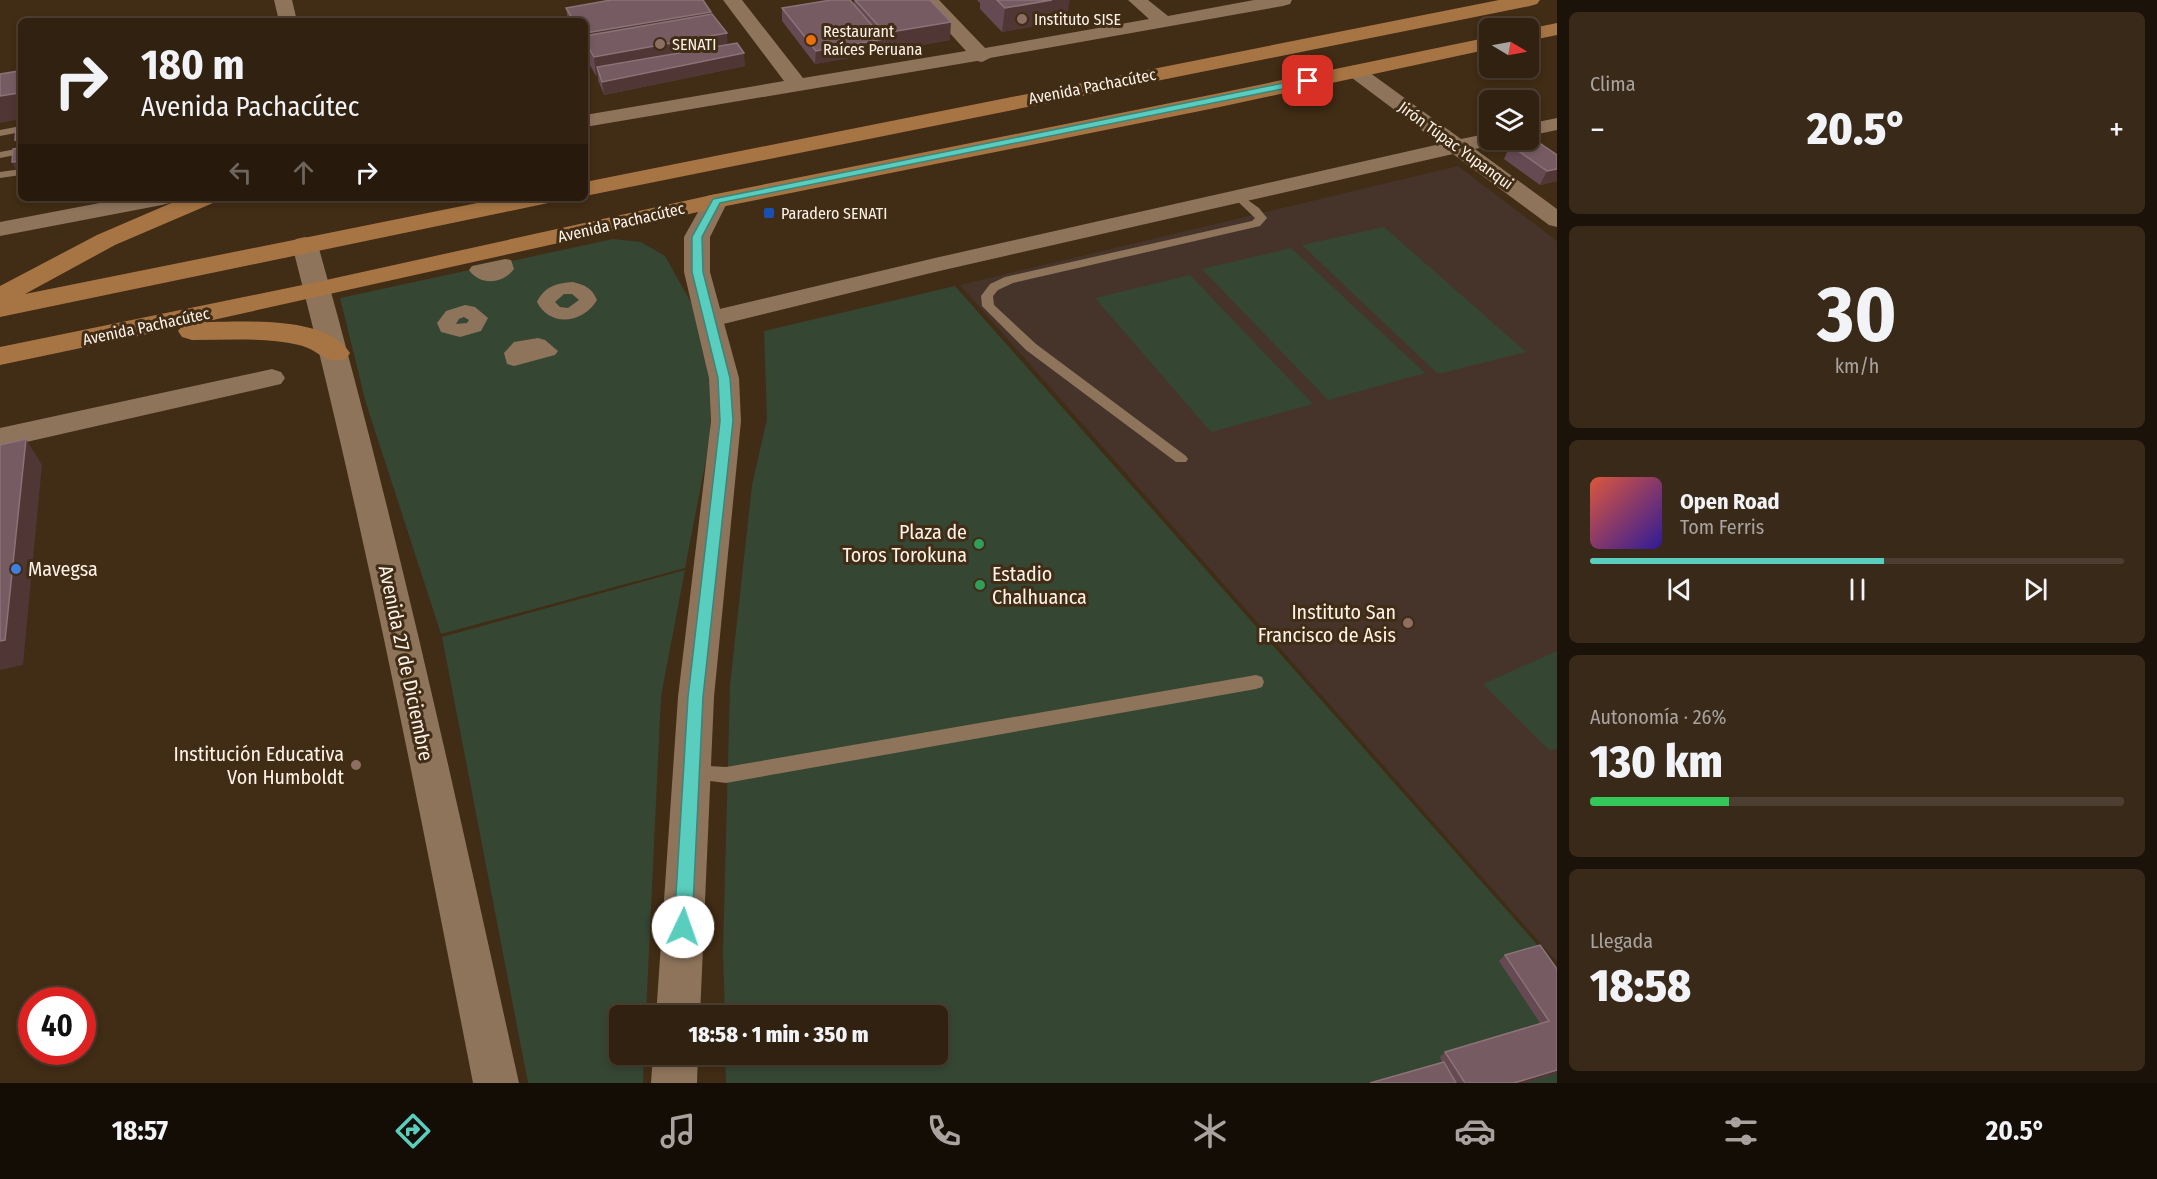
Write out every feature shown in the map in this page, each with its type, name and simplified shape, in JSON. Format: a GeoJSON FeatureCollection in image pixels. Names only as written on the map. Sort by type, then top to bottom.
{"type":"FeatureCollection","features":[{"type":"Feature","properties":{"kind":"main road","name":"Avenida Pachacútec"},"geometry":{"type":"LineString","coordinates":[[588,188],[1530,0]]}},
{"type":"Feature","properties":{"kind":"main road"},"geometry":{"type":"LineString","coordinates":[[1539,33],[1557,29]]}},
{"type":"Feature","properties":{"kind":"main road","name":"Avenida Pachacútec"},"geometry":{"type":"LineString","coordinates":[[0,356],[317,290],[716,201],[1215,101],[1479,45]]}},
{"type":"Feature","properties":{"kind":"main road"},"geometry":{"type":"LineString","coordinates":[[1178,69],[1198,72],[1214,80],[1219,90],[1215,101]]}},
{"type":"Feature","properties":{"kind":"main road"},"geometry":{"type":"LineString","coordinates":[[0,297],[106,240],[197,201]]}},
{"type":"Feature","properties":{"kind":"main road"},"geometry":{"type":"LineString","coordinates":[[0,308],[524,201]]}},
{"type":"Feature","properties":{"kind":"main road"},"geometry":{"type":"LineString","coordinates":[[71,342],[174,331],[273,331],[311,338],[336,353]]}},
{"type":"Feature","properties":{"kind":"street"},"geometry":{"type":"LineString","coordinates":[[283,0],[287,18]]}},
{"type":"Feature","properties":{"kind":"street"},"geometry":{"type":"LineString","coordinates":[[732,0],[797,84]]}},
{"type":"Feature","properties":{"kind":"street"},"geometry":{"type":"LineString","coordinates":[[929,0],[982,56]]}},
{"type":"Feature","properties":{"kind":"street"},"geometry":{"type":"LineString","coordinates":[[1137,0],[1165,23]]}},
{"type":"Feature","properties":{"kind":"street"},"geometry":{"type":"LineString","coordinates":[[588,120],[797,84],[982,56],[1283,0]]}},
{"type":"Feature","properties":{"kind":"street","name":"Jirón Túpac Yupanqui"},"geometry":{"type":"LineString","coordinates":[[1355,70],[1557,220]]}},
{"type":"Feature","properties":{"kind":"street"},"geometry":{"type":"LineString","coordinates":[[1539,128],[1557,124]]}},
{"type":"Feature","properties":{"kind":"street"},"geometry":{"type":"LineString","coordinates":[[711,318],[1479,142]]}},
{"type":"Feature","properties":{"kind":"street"},"geometry":{"type":"LineString","coordinates":[[0,229],[146,201]]}},
{"type":"Feature","properties":{"kind":"street"},"geometry":{"type":"LineString","coordinates":[[679,1005],[696,697],[726,421],[724,378],[711,318],[697,272],[697,237],[716,201]]}},
{"type":"Feature","properties":{"kind":"street","name":"Avenida 27 de Diciembre"},"geometry":{"type":"LineString","coordinates":[[305,245],[336,353],[408,669],[496,1083]]}},
{"type":"Feature","properties":{"kind":"street"},"geometry":{"type":"LineString","coordinates":[[0,438],[272,378]]}},
{"type":"Feature","properties":{"kind":"street"},"geometry":{"type":"LineString","coordinates":[[675,1083],[676,1065]]}},
{"type":"Feature","properties":{"kind":"lane"},"geometry":{"type":"LineString","coordinates":[[0,133],[18,130]]}},
{"type":"Feature","properties":{"kind":"lane"},"geometry":{"type":"LineString","coordinates":[[0,155],[18,152]]}},
{"type":"Feature","properties":{"kind":"lane"},"geometry":{"type":"LineString","coordinates":[[0,176],[18,173]]}},
{"type":"Feature","properties":{"kind":"lane"},"geometry":{"type":"LineString","coordinates":[[1182,459],[1031,347],[988,306],[987,296],[994,287],[1009,280],[1256,224],[1260,218],[1256,210],[1238,196]]}},
{"type":"Feature","properties":{"kind":"lane"},"geometry":{"type":"LineString","coordinates":[[692,773],[726,775],[1256,682]]}},
{"type":"Feature","properties":{"kind":"shaded area","name":"Instituto San Francisco de Asis"},"geometry":{"type":"Polygon","coordinates":[[[1458,166],[1557,241],[1557,962],[960,285],[1458,166]]]}},
{"type":"Feature","properties":{"kind":"green space"},"geometry":{"type":"Polygon","coordinates":[[[1384,227],[1526,352],[1438,374],[1302,245],[1384,227]]]}},
{"type":"Feature","properties":{"kind":"green space"},"geometry":{"type":"Polygon","coordinates":[[[613,239],[641,242],[665,256],[703,324],[711,373],[710,439],[685,568],[441,634],[366,403],[340,298],[613,239]]]}},
{"type":"Feature","properties":{"kind":"green space"},"geometry":{"type":"Polygon","coordinates":[[[1291,248],[1425,373],[1328,400],[1202,269],[1291,248]]]}},
{"type":"Feature","properties":{"kind":"green space"},"geometry":{"type":"Polygon","coordinates":[[[1190,275],[1313,404],[1211,432],[1095,298],[1190,275]]]}},
{"type":"Feature","properties":{"kind":"green space","name":"Estadio Chalhuanca"},"geometry":{"type":"Polygon","coordinates":[[[955,286],[1557,967],[1557,1083],[726,1083],[725,1065],[948,1065],[948,1005],[725,1005],[723,953],[730,685],[752,485],[767,419],[764,331],[955,286]]]}},
{"type":"Feature","properties":{"kind":"green space"},"geometry":{"type":"Polygon","coordinates":[[[685,570],[661,696],[646,1005],[609,1005],[609,1065],[644,1065],[643,1083],[528,1083],[442,637],[685,570]]]}},
{"type":"Feature","properties":{"kind":"green space"},"geometry":{"type":"Polygon","coordinates":[[[1557,651],[1557,748],[1550,751],[1483,684],[1557,651]]]}},
{"type":"Feature","properties":{"kind":"building"},"geometry":{"type":"Polygon","coordinates":[[[611,0],[703,0],[711,12],[588,32],[588,18],[572,18],[566,8],[611,0]]]}},
{"type":"Feature","properties":{"kind":"building"},"geometry":{"type":"Polygon","coordinates":[[[831,0],[850,0],[884,39],[816,51],[782,8],[831,0]]]}},
{"type":"Feature","properties":{"kind":"building"},"geometry":{"type":"Polygon","coordinates":[[[855,0],[930,0],[951,22],[885,33],[855,0]]]}},
{"type":"Feature","properties":{"kind":"building"},"geometry":{"type":"Polygon","coordinates":[[[997,0],[1052,0],[1005,8],[997,0]]]}},
{"type":"Feature","properties":{"kind":"building"},"geometry":{"type":"Polygon","coordinates":[[[712,14],[727,33],[594,57],[588,46],[588,35],[712,14]]]}},
{"type":"Feature","properties":{"kind":"building"},"geometry":{"type":"Polygon","coordinates":[[[737,43],[744,53],[602,82],[597,67],[737,43]]]}},
{"type":"Feature","properties":{"kind":"building"},"geometry":{"type":"Polygon","coordinates":[[[18,71],[18,93],[0,96],[0,74],[18,71]]]}},
{"type":"Feature","properties":{"kind":"building"},"geometry":{"type":"Polygon","coordinates":[[[16,128],[18,128],[18,140],[15,140],[16,128]]]}},
{"type":"Feature","properties":{"kind":"building"},"geometry":{"type":"Polygon","coordinates":[[[1539,143],[1557,155],[1557,169],[1547,171],[1517,150],[1539,150],[1539,143]]]}},
{"type":"Feature","properties":{"kind":"building"},"geometry":{"type":"Polygon","coordinates":[[[18,148],[18,161],[12,162],[13,149],[18,148]]]}},
{"type":"Feature","properties":{"kind":"building"},"geometry":{"type":"Polygon","coordinates":[[[26,439],[5,640],[0,641],[0,445],[26,439]]]}},
{"type":"Feature","properties":{"kind":"building"},"geometry":{"type":"Polygon","coordinates":[[[1540,945],[1557,969],[1557,1070],[1514,1083],[1465,1083],[1445,1052],[1549,1021],[1505,955],[1540,945]]]}},
{"type":"Feature","properties":{"kind":"building"},"geometry":{"type":"Polygon","coordinates":[[[1444,1062],[1456,1083],[1370,1083],[1444,1062]]]}},
{"type":"Feature","properties":{"kind":"place","name":"Instituto SISE"},"geometry":{"type":"Point","coordinates":[1022,19]}},
{"type":"Feature","properties":{"kind":"place","name":"Restaurant Raíces Peruana"},"geometry":{"type":"Point","coordinates":[811,40]}},
{"type":"Feature","properties":{"kind":"place","name":"SENATI"},"geometry":{"type":"Point","coordinates":[660,44]}},
{"type":"Feature","properties":{"kind":"place","name":"Paradero SENATI"},"geometry":{"type":"Point","coordinates":[769,213]}},
{"type":"Feature","properties":{"kind":"place","name":"Plaza de Toros Torokuna"},"geometry":{"type":"Point","coordinates":[979,544]}},
{"type":"Feature","properties":{"kind":"place","name":"Mavegsa"},"geometry":{"type":"Point","coordinates":[16,569]}},
{"type":"Feature","properties":{"kind":"place","name":"Estadio Chalhuanca"},"geometry":{"type":"Point","coordinates":[980,585]}},
{"type":"Feature","properties":{"kind":"place","name":"Instituto San Francisco de Asis"},"geometry":{"type":"Point","coordinates":[1408,623]}},
{"type":"Feature","properties":{"kind":"place","name":"Institución Educativa Von Humboldt"},"geometry":{"type":"Point","coordinates":[356,765]}},
{"type":"Feature","properties":{"kind":"route"},"geometry":{"type":"LineString","coordinates":[[683,927],[696,697],[726,421],[724,378],[711,318],[697,272],[697,237],[716,201],[1308,81]]}}]}
